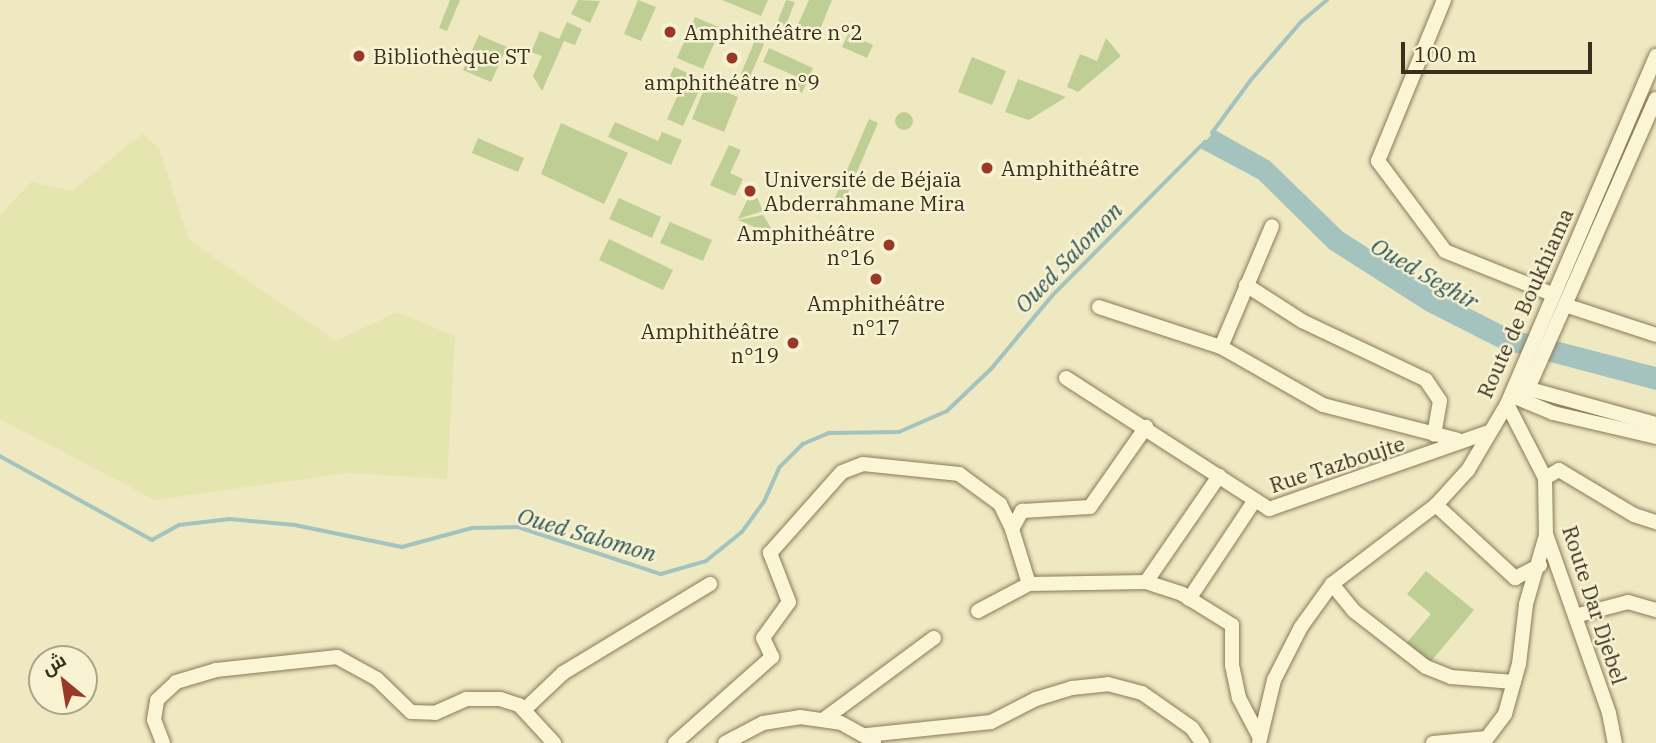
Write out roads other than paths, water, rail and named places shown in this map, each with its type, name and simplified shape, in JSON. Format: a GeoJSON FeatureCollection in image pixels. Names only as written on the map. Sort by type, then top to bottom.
{"type":"FeatureCollection","features":[{"type":"Feature","properties":{"kind":"street"},"geometry":{"type":"LineString","coordinates":[[1444,0],[1378,161],[1445,251],[1552,294]]}},
{"type":"Feature","properties":{"kind":"street","name":"Route de Boukhiama"},"geometry":{"type":"LineString","coordinates":[[1519,388],[1545,308],[1656,55]]}},
{"type":"Feature","properties":{"kind":"street","name":"Route de Boukhiama"},"geometry":{"type":"LineString","coordinates":[[1260,741],[1274,680],[1301,627],[1332,584],[1436,505],[1468,470],[1486,433],[1519,388],[1563,309],[1656,99]]}},
{"type":"Feature","properties":{"kind":"street"},"geometry":{"type":"LineString","coordinates":[[1221,347],[1272,226]]}},
{"type":"Feature","properties":{"kind":"street"},"geometry":{"type":"LineString","coordinates":[[1246,285],[1302,321],[1426,380],[1440,401],[1434,434]]}},
{"type":"Feature","properties":{"kind":"street"},"geometry":{"type":"LineString","coordinates":[[1099,307],[1221,347],[1323,405],[1458,440]]}},
{"type":"Feature","properties":{"kind":"street"},"geometry":{"type":"LineString","coordinates":[[1563,309],[1656,335]]}},
{"type":"Feature","properties":{"kind":"street","name":"Rue Tazboujte"},"geometry":{"type":"LineString","coordinates":[[1066,379],[1146,427],[1269,509],[1419,460],[1458,440],[1486,433]]}},
{"type":"Feature","properties":{"kind":"street"},"geometry":{"type":"LineString","coordinates":[[1519,388],[1656,425]]}},
{"type":"Feature","properties":{"kind":"street"},"geometry":{"type":"LineString","coordinates":[[1519,388],[1553,413],[1656,436]]}},
{"type":"Feature","properties":{"kind":"street","name":"Route Dar Djebel"},"geometry":{"type":"LineString","coordinates":[[1519,388],[1545,478],[1546,534],[1609,713],[1615,743]]}},
{"type":"Feature","properties":{"kind":"street"},"geometry":{"type":"LineString","coordinates":[[676,743],[772,657],[763,638],[789,602],[770,553],[842,472],[863,464],[959,474],[1000,504],[1022,511],[1090,507],[1146,427]]}},
{"type":"Feature","properties":{"kind":"street"},"geometry":{"type":"LineString","coordinates":[[1545,478],[1559,470],[1634,515],[1656,522]]}},
{"type":"Feature","properties":{"kind":"street"},"geometry":{"type":"LineString","coordinates":[[1146,582],[1219,476]]}},
{"type":"Feature","properties":{"kind":"street"},"geometry":{"type":"LineString","coordinates":[[1189,599],[1255,500]]}},
{"type":"Feature","properties":{"kind":"street"},"geometry":{"type":"LineString","coordinates":[[1000,504],[1012,529],[1029,584]]}},
{"type":"Feature","properties":{"kind":"street"},"geometry":{"type":"LineString","coordinates":[[1436,505],[1515,578],[1540,565]]}},
{"type":"Feature","properties":{"kind":"street"},"geometry":{"type":"LineString","coordinates":[[1012,529],[1022,511]]}},
{"type":"Feature","properties":{"kind":"street"},"geometry":{"type":"LineString","coordinates":[[1433,743],[1487,740],[1505,714],[1514,682],[1526,604],[1540,565],[1546,534]]}},
{"type":"Feature","properties":{"kind":"street"},"geometry":{"type":"LineString","coordinates":[[978,611],[1029,584],[1146,582],[1189,599],[1232,625],[1232,665],[1239,698],[1260,741]]}},
{"type":"Feature","properties":{"kind":"street"},"geometry":{"type":"LineString","coordinates":[[524,710],[563,673],[710,584]]}},
{"type":"Feature","properties":{"kind":"street"},"geometry":{"type":"LineString","coordinates":[[1332,584],[1354,611],[1426,667],[1451,677],[1514,682]]}},
{"type":"Feature","properties":{"kind":"street"},"geometry":{"type":"LineString","coordinates":[[1575,616],[1628,602],[1656,610]]}},
{"type":"Feature","properties":{"kind":"street"},"geometry":{"type":"LineString","coordinates":[[823,720],[934,638]]}},
{"type":"Feature","properties":{"kind":"street"},"geometry":{"type":"LineString","coordinates":[[160,742],[154,720],[157,700],[176,682],[216,670],[337,657],[359,667],[411,712],[435,713],[467,699],[500,699],[524,710],[554,743]]}},
{"type":"Feature","properties":{"kind":"street"},"geometry":{"type":"LineString","coordinates":[[725,743],[764,723],[800,717],[823,720],[872,739],[990,722],[1036,699],[1072,688],[1108,684],[1142,693],[1192,727],[1202,743]]}},
{"type":"Feature","properties":{"kind":"water"},"geometry":{"type":"Polygon","coordinates":[[[1215,130],[1270,161],[1343,232],[1437,292],[1510,329],[1656,367],[1656,390],[1501,349],[1426,311],[1329,249],[1258,179],[1200,148],[1215,130]]]}},
{"type":"Feature","properties":{"kind":"waterway","name":"Oued Salomon"},"geometry":{"type":"LineString","coordinates":[[1212,133],[1251,80],[1301,22],[1327,0]]}},
{"type":"Feature","properties":{"kind":"waterway","name":"Oued Salomon"},"geometry":{"type":"LineString","coordinates":[[0,456],[152,540],[179,525],[230,519],[295,525],[402,547],[472,528],[518,527],[661,574],[706,561],[742,532],[764,502],[779,468],[803,444],[829,433],[899,432],[947,411],[991,369],[1052,296],[1205,142]]}},
{"type":"Feature","properties":{"kind":"place","name":"Amphithéâtre n°2"},"geometry":{"type":"Point","coordinates":[670,32]}},
{"type":"Feature","properties":{"kind":"place","name":"Bibliothèque ST"},"geometry":{"type":"Point","coordinates":[359,56]}},
{"type":"Feature","properties":{"kind":"place","name":"amphithéâtre n°9"},"geometry":{"type":"Point","coordinates":[732,58]}},
{"type":"Feature","properties":{"kind":"place","name":"Amphithéâtre"},"geometry":{"type":"Point","coordinates":[987,168]}},
{"type":"Feature","properties":{"kind":"place","name":"Université de Béjaïa Abderrahmane Mira"},"geometry":{"type":"Point","coordinates":[750,191]}},
{"type":"Feature","properties":{"kind":"place","name":"Amphithéâtre n°16"},"geometry":{"type":"Point","coordinates":[889,245]}},
{"type":"Feature","properties":{"kind":"place","name":"Amphithéâtre n°17"},"geometry":{"type":"Point","coordinates":[876,279]}},
{"type":"Feature","properties":{"kind":"place","name":"Amphithéâtre n°19"},"geometry":{"type":"Point","coordinates":[793,343]}},
{"type":"Feature","properties":{"kind":"water label","name":"Oued Seghir"},"geometry":{"type":"Point","coordinates":[1425,273]}}]}
